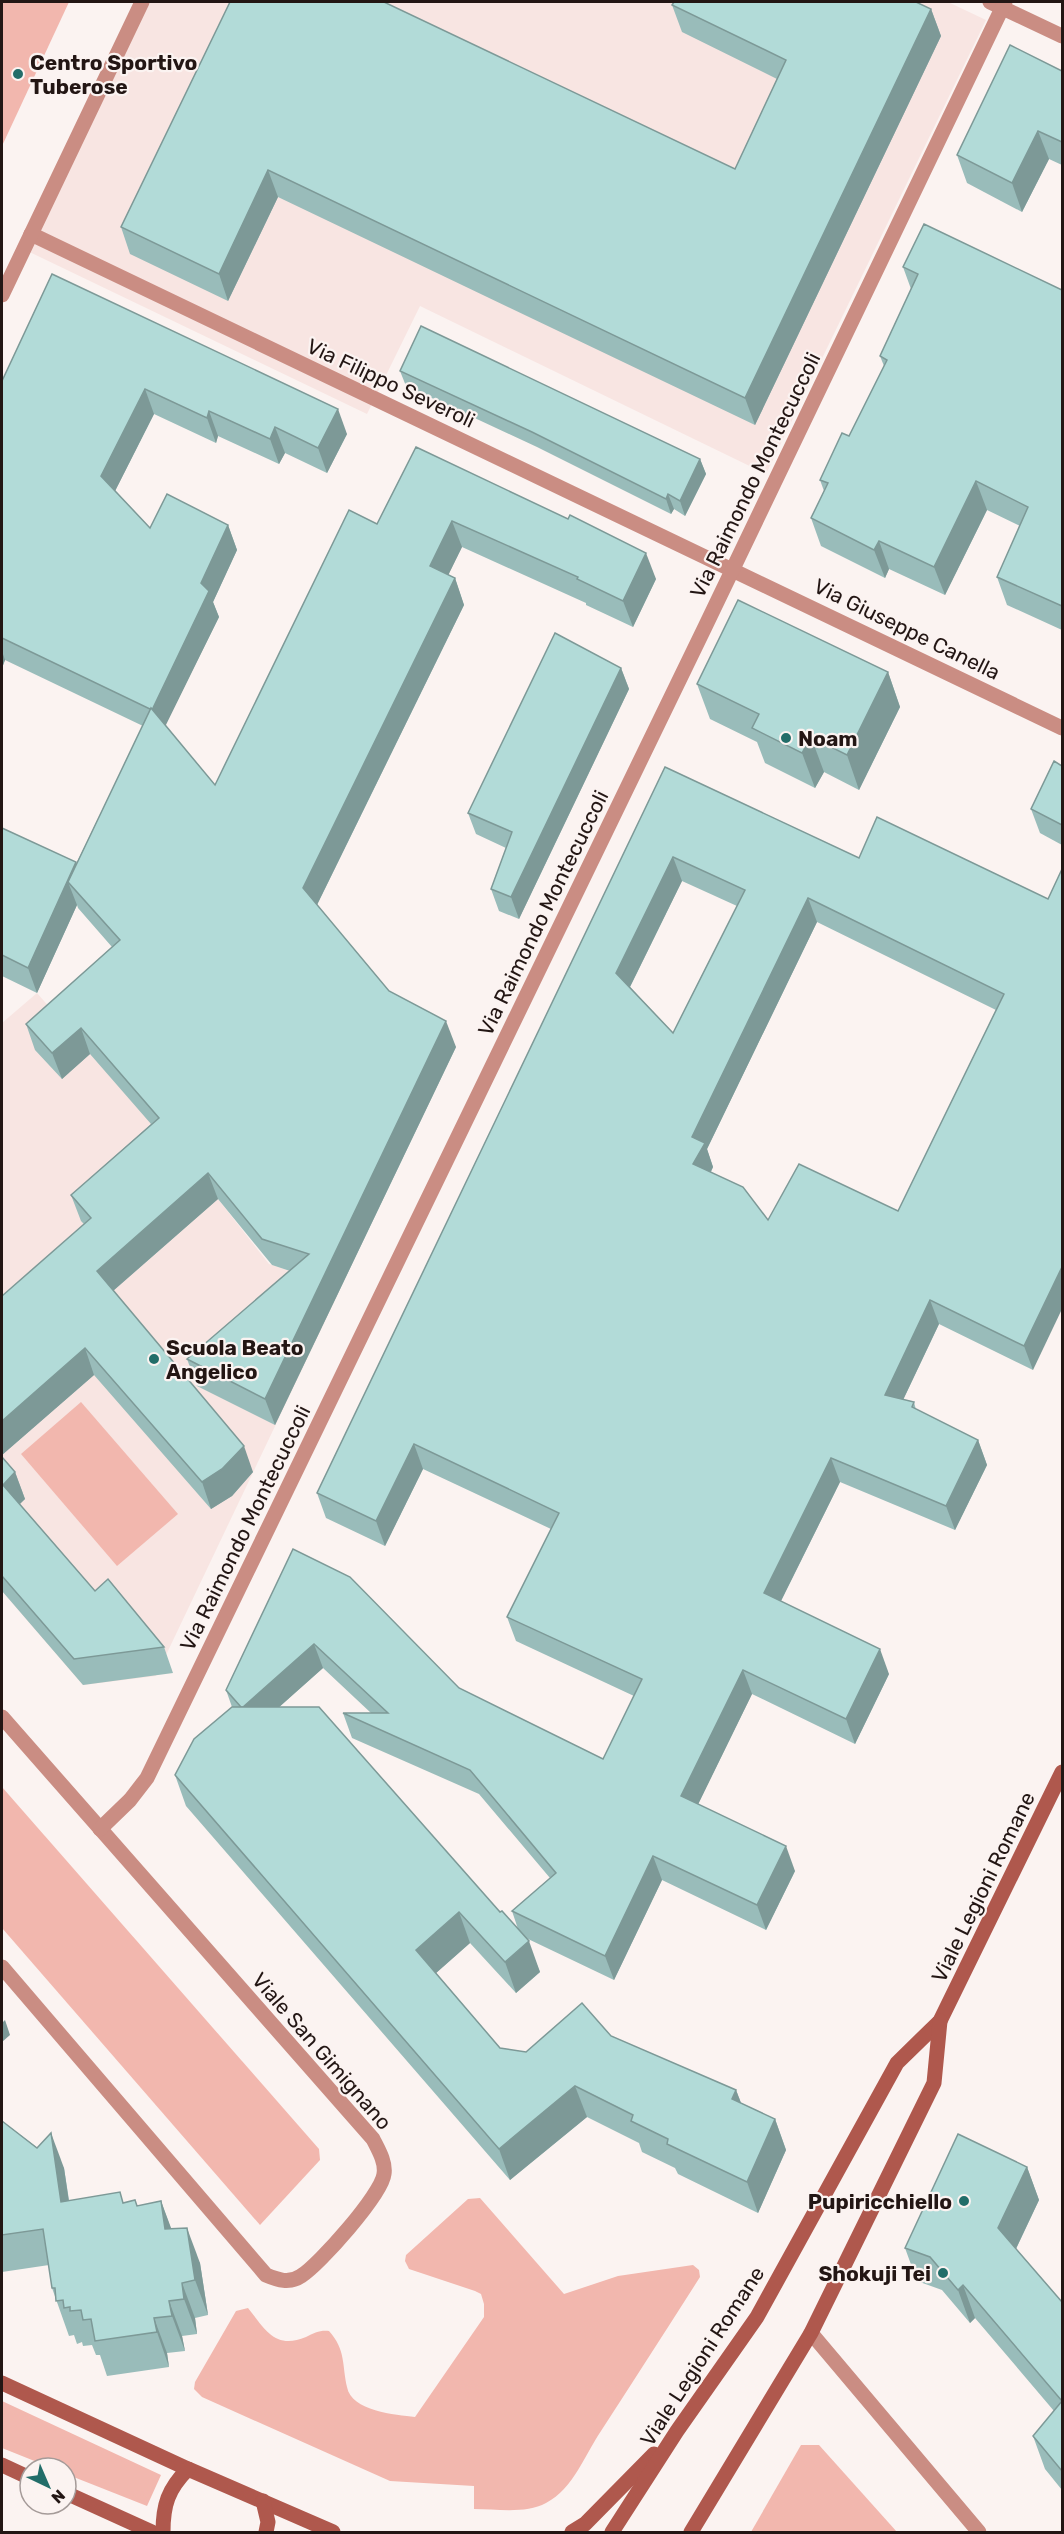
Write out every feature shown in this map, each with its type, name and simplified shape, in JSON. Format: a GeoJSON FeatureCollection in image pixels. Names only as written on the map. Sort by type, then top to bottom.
{"type":"FeatureCollection","features":[{"type":"Feature","properties":{"kind":"main road","name":"Viale Legioni Romane"},"geometry":{"type":"LineString","coordinates":[[612,2532],[677,2431],[757,2317],[897,2063],[940,2021],[1062,1772]]}},
{"type":"Feature","properties":{"kind":"main road","name":"Viale Legioni Romane"},"geometry":{"type":"LineString","coordinates":[[691,2532],[811,2332],[934,2084],[940,2021]]}},
{"type":"Feature","properties":{"kind":"main road"},"geometry":{"type":"LineString","coordinates":[[2,2383],[188,2469],[333,2532]]}},
{"type":"Feature","properties":{"kind":"main road"},"geometry":{"type":"LineString","coordinates":[[572,2532],[609,2501],[677,2431]]}},
{"type":"Feature","properties":{"kind":"main road"},"geometry":{"type":"LineString","coordinates":[[2,2465],[18,2472]]}},
{"type":"Feature","properties":{"kind":"main road"},"geometry":{"type":"LineString","coordinates":[[163,2532],[163,2510],[169,2492],[188,2469]]}},
{"type":"Feature","properties":{"kind":"main road"},"geometry":{"type":"LineString","coordinates":[[78,2498],[152,2532]]}},
{"type":"Feature","properties":{"kind":"main road"},"geometry":{"type":"LineString","coordinates":[[264,2501],[268,2522],[266,2532]]}},
{"type":"Feature","properties":{"kind":"street"},"geometry":{"type":"LineString","coordinates":[[2,295],[142,2]]}},
{"type":"Feature","properties":{"kind":"street"},"geometry":{"type":"LineString","coordinates":[[999,3],[1062,36]]}},
{"type":"Feature","properties":{"kind":"street","name":"Via Raimondo Montecuccoli"},"geometry":{"type":"LineString","coordinates":[[100,1829],[130,1800],[147,1778],[733,569],[999,3]]}},
{"type":"Feature","properties":{"kind":"street","name":"Via Filippo Severoli"},"geometry":{"type":"LineString","coordinates":[[31,234],[733,569]]}},
{"type":"Feature","properties":{"kind":"street","name":"Via Giuseppe Canella"},"geometry":{"type":"LineString","coordinates":[[733,569],[1062,728]]}},
{"type":"Feature","properties":{"kind":"street","name":"Viale San Gimignano"},"geometry":{"type":"LineString","coordinates":[[2,1717],[373,2139],[383,2160],[384,2174],[379,2189],[353,2224],[301,2276],[284,2282],[266,2276],[2,1967]]}},
{"type":"Feature","properties":{"kind":"street"},"geometry":{"type":"LineString","coordinates":[[811,2332],[979,2532]]}},
{"type":"Feature","properties":{"kind":"shaded area","name":"Centro Sportivo Tuberose"},"geometry":{"type":"Polygon","coordinates":[[[2,2],[69,2],[2,146],[2,2]]]}},
{"type":"Feature","properties":{"kind":"shaded area"},"geometry":{"type":"Polygon","coordinates":[[[145,2],[948,2],[986,20],[766,474],[420,306],[367,414],[17,246],[145,2]]]}},
{"type":"Feature","properties":{"kind":"shaded area","name":"Scuola Beato Angelico"},"geometry":{"type":"Polygon","coordinates":[[[37,993],[218,1199],[269,1264],[308,1277],[339,1292],[156,1676],[83,1685],[2,1591],[2,1023],[37,993]]]}},
{"type":"Feature","properties":{"kind":"shaded area"},"geometry":{"type":"Polygon","coordinates":[[[81,1402],[178,1514],[117,1566],[21,1454],[81,1402]]]}},
{"type":"Feature","properties":{"kind":"shaded area"},"geometry":{"type":"Polygon","coordinates":[[[2,1787],[319,2149],[320,2160],[260,2225],[2,1928],[2,1787]]]}},
{"type":"Feature","properties":{"kind":"shaded area"},"geometry":{"type":"Polygon","coordinates":[[[480,2198],[564,2294],[618,2276],[693,2265],[699,2270],[700,2277],[601,2431],[578,2471],[556,2497],[530,2509],[474,2509],[474,2486],[390,2481],[202,2397],[194,2389],[195,2382],[236,2311],[248,2308],[266,2330],[286,2341],[329,2331],[341,2351],[350,2395],[357,2402],[375,2410],[415,2417],[484,2317],[484,2304],[481,2294],[475,2291],[409,2269],[405,2261],[406,2255],[468,2199],[480,2198]]]}},
{"type":"Feature","properties":{"kind":"shaded area"},"geometry":{"type":"Polygon","coordinates":[[[2,2401],[161,2475],[147,2506],[78,2479],[78,2456],[22,2456],[2,2448],[2,2401]]]}},
{"type":"Feature","properties":{"kind":"shaded area"},"geometry":{"type":"Polygon","coordinates":[[[801,2445],[819,2445],[897,2532],[751,2532],[801,2445]]]}},
{"type":"Feature","properties":{"kind":"building"},"geometry":{"type":"Polygon","coordinates":[[[230,2],[384,2],[735,169],[786,60],[672,5],[674,2],[916,2],[931,9],[745,398],[268,170],[219,274],[121,227],[230,2]]]}},
{"type":"Feature","properties":{"kind":"building"},"geometry":{"type":"Polygon","coordinates":[[[1010,45],[1062,71],[1062,142],[1038,131],[1012,183],[957,155],[1010,45]]]}},
{"type":"Feature","properties":{"kind":"building"},"geometry":{"type":"Polygon","coordinates":[[[924,224],[1062,290],[1062,606],[997,577],[1028,507],[976,481],[934,567],[879,541],[874,550],[811,518],[828,483],[820,480],[842,433],[849,436],[887,360],[880,356],[918,274],[903,267],[924,224]]]}},
{"type":"Feature","properties":{"kind":"building"},"geometry":{"type":"Polygon","coordinates":[[[52,274],[338,409],[318,448],[275,427],[270,439],[209,411],[207,418],[145,389],[101,476],[150,528],[167,494],[228,525],[201,583],[209,591],[152,710],[2,638],[2,381],[52,274]]]}},
{"type":"Feature","properties":{"kind":"building"},"geometry":{"type":"Polygon","coordinates":[[[421,326],[700,459],[680,501],[668,494],[666,499],[532,432],[400,371],[421,326]]]}},
{"type":"Feature","properties":{"kind":"building"},"geometry":{"type":"Polygon","coordinates":[[[416,447],[568,519],[570,515],[646,553],[623,601],[577,579],[578,577],[452,521],[430,566],[455,578],[303,888],[389,991],[446,1021],[265,1399],[187,1359],[309,1254],[262,1239],[208,1173],[97,1271],[244,1446],[222,1469],[202,1482],[85,1348],[2,1421],[2,1296],[91,1218],[71,1195],[159,1118],[81,1028],[52,1053],[26,1024],[120,940],[68,882],[151,708],[215,785],[349,510],[377,524],[416,447]]]}},
{"type":"Feature","properties":{"kind":"building"},"geometry":{"type":"Polygon","coordinates":[[[738,600],[888,672],[847,755],[811,737],[802,753],[752,728],[759,714],[697,684],[738,600]]]}},
{"type":"Feature","properties":{"kind":"building"},"geometry":{"type":"Polygon","coordinates":[[[555,633],[621,668],[511,897],[491,889],[512,832],[468,813],[555,633]]]}},
{"type":"Feature","properties":{"kind":"building"},"geometry":{"type":"Polygon","coordinates":[[[1054,761],[1062,766],[1062,825],[1031,809],[1054,761]]]}},
{"type":"Feature","properties":{"kind":"building"},"geometry":{"type":"Polygon","coordinates":[[[665,767],[859,858],[877,817],[1048,899],[1062,869],[1062,1267],[1024,1346],[930,1300],[885,1395],[914,1402],[912,1407],[978,1440],[946,1506],[831,1458],[764,1593],[880,1649],[846,1719],[743,1670],[681,1796],[786,1846],[757,1905],[653,1856],[605,1956],[512,1911],[556,1873],[470,1770],[343,1713],[388,1713],[314,1644],[241,1707],[226,1690],[293,1549],[350,1577],[459,1688],[603,1759],[642,1679],[507,1617],[559,1513],[414,1444],[376,1521],[317,1493],[665,767]],[[673,857],[616,973],[673,1033],[745,890],[673,857]],[[808,898],[692,1137],[705,1143],[693,1164],[743,1187],[768,1220],[799,1164],[898,1211],[1004,994],[808,898]]]}},
{"type":"Feature","properties":{"kind":"building"},"geometry":{"type":"Polygon","coordinates":[[[2,828],[76,862],[28,968],[2,955],[2,828]]]}},
{"type":"Feature","properties":{"kind":"building"},"geometry":{"type":"Polygon","coordinates":[[[2,1457],[15,1472],[3,1485],[95,1591],[108,1579],[164,1647],[74,1659],[2,1576],[2,1457]]]}},
{"type":"Feature","properties":{"kind":"building"},"geometry":{"type":"Polygon","coordinates":[[[232,1707],[319,1707],[500,1912],[502,1911],[529,1941],[505,1962],[459,1912],[416,1950],[500,2048],[526,2052],[582,2003],[611,2036],[736,2090],[732,2099],[775,2119],[747,2182],[667,2144],[668,2139],[631,2121],[633,2115],[575,2086],[499,2149],[175,1775],[194,1739],[232,1707]]]}},
{"type":"Feature","properties":{"kind":"building"},"geometry":{"type":"Polygon","coordinates":[[[2,2121],[37,2148],[51,2133],[61,2202],[120,2192],[123,2203],[135,2200],[137,2206],[161,2201],[165,2229],[187,2228],[195,2280],[182,2283],[184,2299],[169,2301],[172,2316],[154,2318],[157,2332],[95,2341],[91,2319],[83,2320],[81,2310],[70,2311],[70,2307],[64,2308],[63,2300],[56,2301],[43,2229],[2,2235],[2,2121]]]}},
{"type":"Feature","properties":{"kind":"building"},"geometry":{"type":"Polygon","coordinates":[[[958,2134],[1027,2167],[998,2228],[1062,2302],[1062,2401],[963,2285],[958,2290],[930,2257],[905,2248],[958,2134]]]}},
{"type":"Feature","properties":{"kind":"building"},"geometry":{"type":"Polygon","coordinates":[[[1062,2401],[1062,2471],[1033,2436],[1062,2401]]]}},
{"type":"Feature","properties":{"kind":"place","name":"Centro Sportivo Tuberose"},"geometry":{"type":"Point","coordinates":[18,74]}},
{"type":"Feature","properties":{"kind":"place","name":"Noam"},"geometry":{"type":"Point","coordinates":[786,738]}},
{"type":"Feature","properties":{"kind":"place","name":"Scuola Beato Angelico"},"geometry":{"type":"Point","coordinates":[154,1359]}},
{"type":"Feature","properties":{"kind":"place","name":"Pupiricchiello"},"geometry":{"type":"Point","coordinates":[964,2201]}},
{"type":"Feature","properties":{"kind":"place","name":"Shokuji Tei"},"geometry":{"type":"Point","coordinates":[943,2273]}}]}
